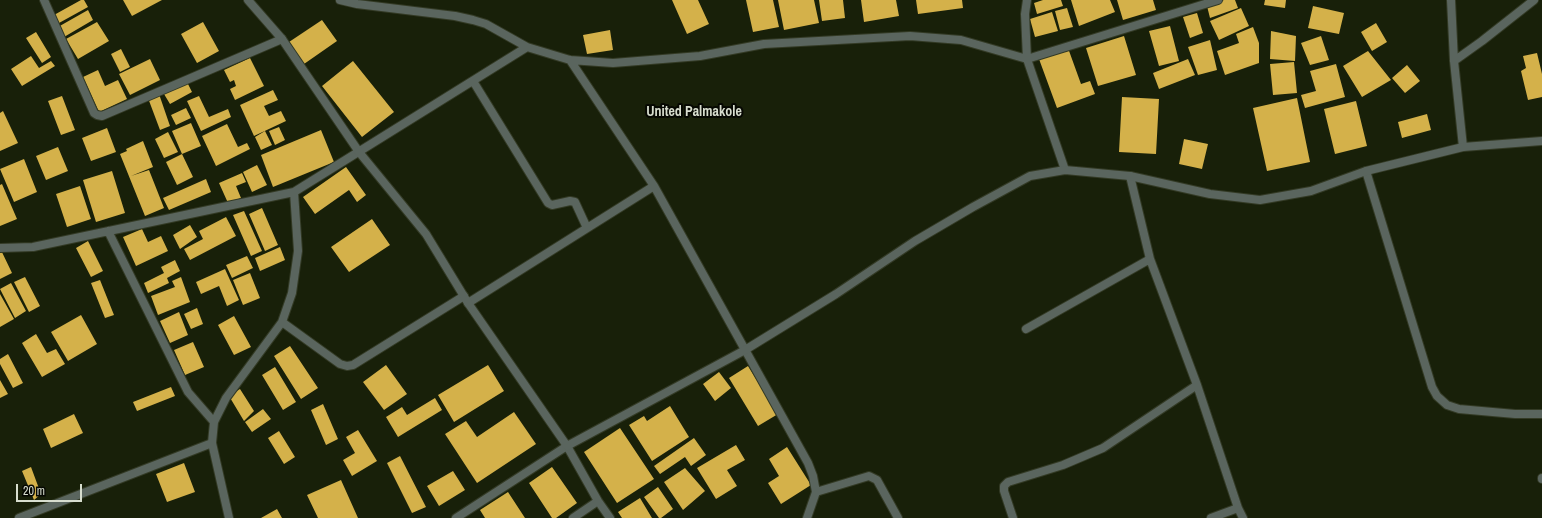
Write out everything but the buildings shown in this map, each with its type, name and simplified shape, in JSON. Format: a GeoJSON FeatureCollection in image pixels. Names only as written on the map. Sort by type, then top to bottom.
{"type":"FeatureCollection","features":[{"type":"Feature","properties":{"kind":"street"},"geometry":{"type":"LineString","coordinates":[[44,0],[94,113],[97,116],[102,116],[282,39]]}},
{"type":"Feature","properties":{"kind":"street"},"geometry":{"type":"LineString","coordinates":[[248,0],[282,39],[359,152],[426,234],[466,300],[567,446],[598,501],[610,518]]}},
{"type":"Feature","properties":{"kind":"street"},"geometry":{"type":"LineString","coordinates":[[340,0],[357,4],[455,16],[486,24],[526,47],[570,60],[613,63],[700,56],[764,44],[910,36],[961,40],[1027,59],[1218,0]]}},
{"type":"Feature","properties":{"kind":"street"},"geometry":{"type":"LineString","coordinates":[[1027,0],[1025,14],[1027,59],[1065,170]]}},
{"type":"Feature","properties":{"kind":"street"},"geometry":{"type":"LineString","coordinates":[[1450,0],[1454,61],[1463,147]]}},
{"type":"Feature","properties":{"kind":"street"},"geometry":{"type":"LineString","coordinates":[[1454,61],[1534,0]]}},
{"type":"Feature","properties":{"kind":"street"},"geometry":{"type":"LineString","coordinates":[[0,248],[33,247],[294,192],[526,47]]}},
{"type":"Feature","properties":{"kind":"street"},"geometry":{"type":"LineString","coordinates":[[570,60],[654,186],[808,463],[813,476],[816,492],[807,518]]}},
{"type":"Feature","properties":{"kind":"street"},"geometry":{"type":"LineString","coordinates":[[473,81],[548,203],[552,205],[570,201],[575,202],[587,228]]}},
{"type":"Feature","properties":{"kind":"street"},"geometry":{"type":"LineString","coordinates":[[456,518],[567,446],[745,350],[973,206],[1030,176],[1065,170],[1130,176],[1210,194],[1260,200],[1311,191],[1366,171],[1463,147],[1542,141]]}},
{"type":"Feature","properties":{"kind":"street"},"geometry":{"type":"LineString","coordinates":[[1366,171],[1432,387],[1437,396],[1447,405],[1459,409],[1515,414],[1542,414]]}},
{"type":"Feature","properties":{"kind":"street"},"geometry":{"type":"LineString","coordinates":[[1130,176],[1150,259],[1197,385],[1238,508],[1243,518]]}},
{"type":"Feature","properties":{"kind":"street"},"geometry":{"type":"LineString","coordinates":[[282,322],[340,364],[347,366],[353,365],[466,300],[654,186]]}},
{"type":"Feature","properties":{"kind":"street"},"geometry":{"type":"LineString","coordinates":[[229,518],[212,443],[214,422],[226,398],[282,322],[292,293],[298,251],[294,192]]}},
{"type":"Feature","properties":{"kind":"street"},"geometry":{"type":"LineString","coordinates":[[108,231],[188,392],[214,422]]}},
{"type":"Feature","properties":{"kind":"street"},"geometry":{"type":"LineString","coordinates":[[1026,329],[1150,259]]}},
{"type":"Feature","properties":{"kind":"street"},"geometry":{"type":"LineString","coordinates":[[1013,518],[1004,491],[1004,486],[1008,482],[1063,465],[1103,448],[1197,385]]}},
{"type":"Feature","properties":{"kind":"street"},"geometry":{"type":"LineString","coordinates":[[19,518],[212,443]]}},
{"type":"Feature","properties":{"kind":"street"},"geometry":{"type":"LineString","coordinates":[[816,492],[869,476],[877,480],[898,518]]}},
{"type":"Feature","properties":{"kind":"street"},"geometry":{"type":"LineString","coordinates":[[573,518],[598,501]]}},
{"type":"Feature","properties":{"kind":"street"},"geometry":{"type":"LineString","coordinates":[[1211,518],[1238,508]]}},
{"type":"Feature","properties":{"kind":"district","name":"United Palmakole"},"geometry":{"type":"Point","coordinates":[694,112]}}]}
